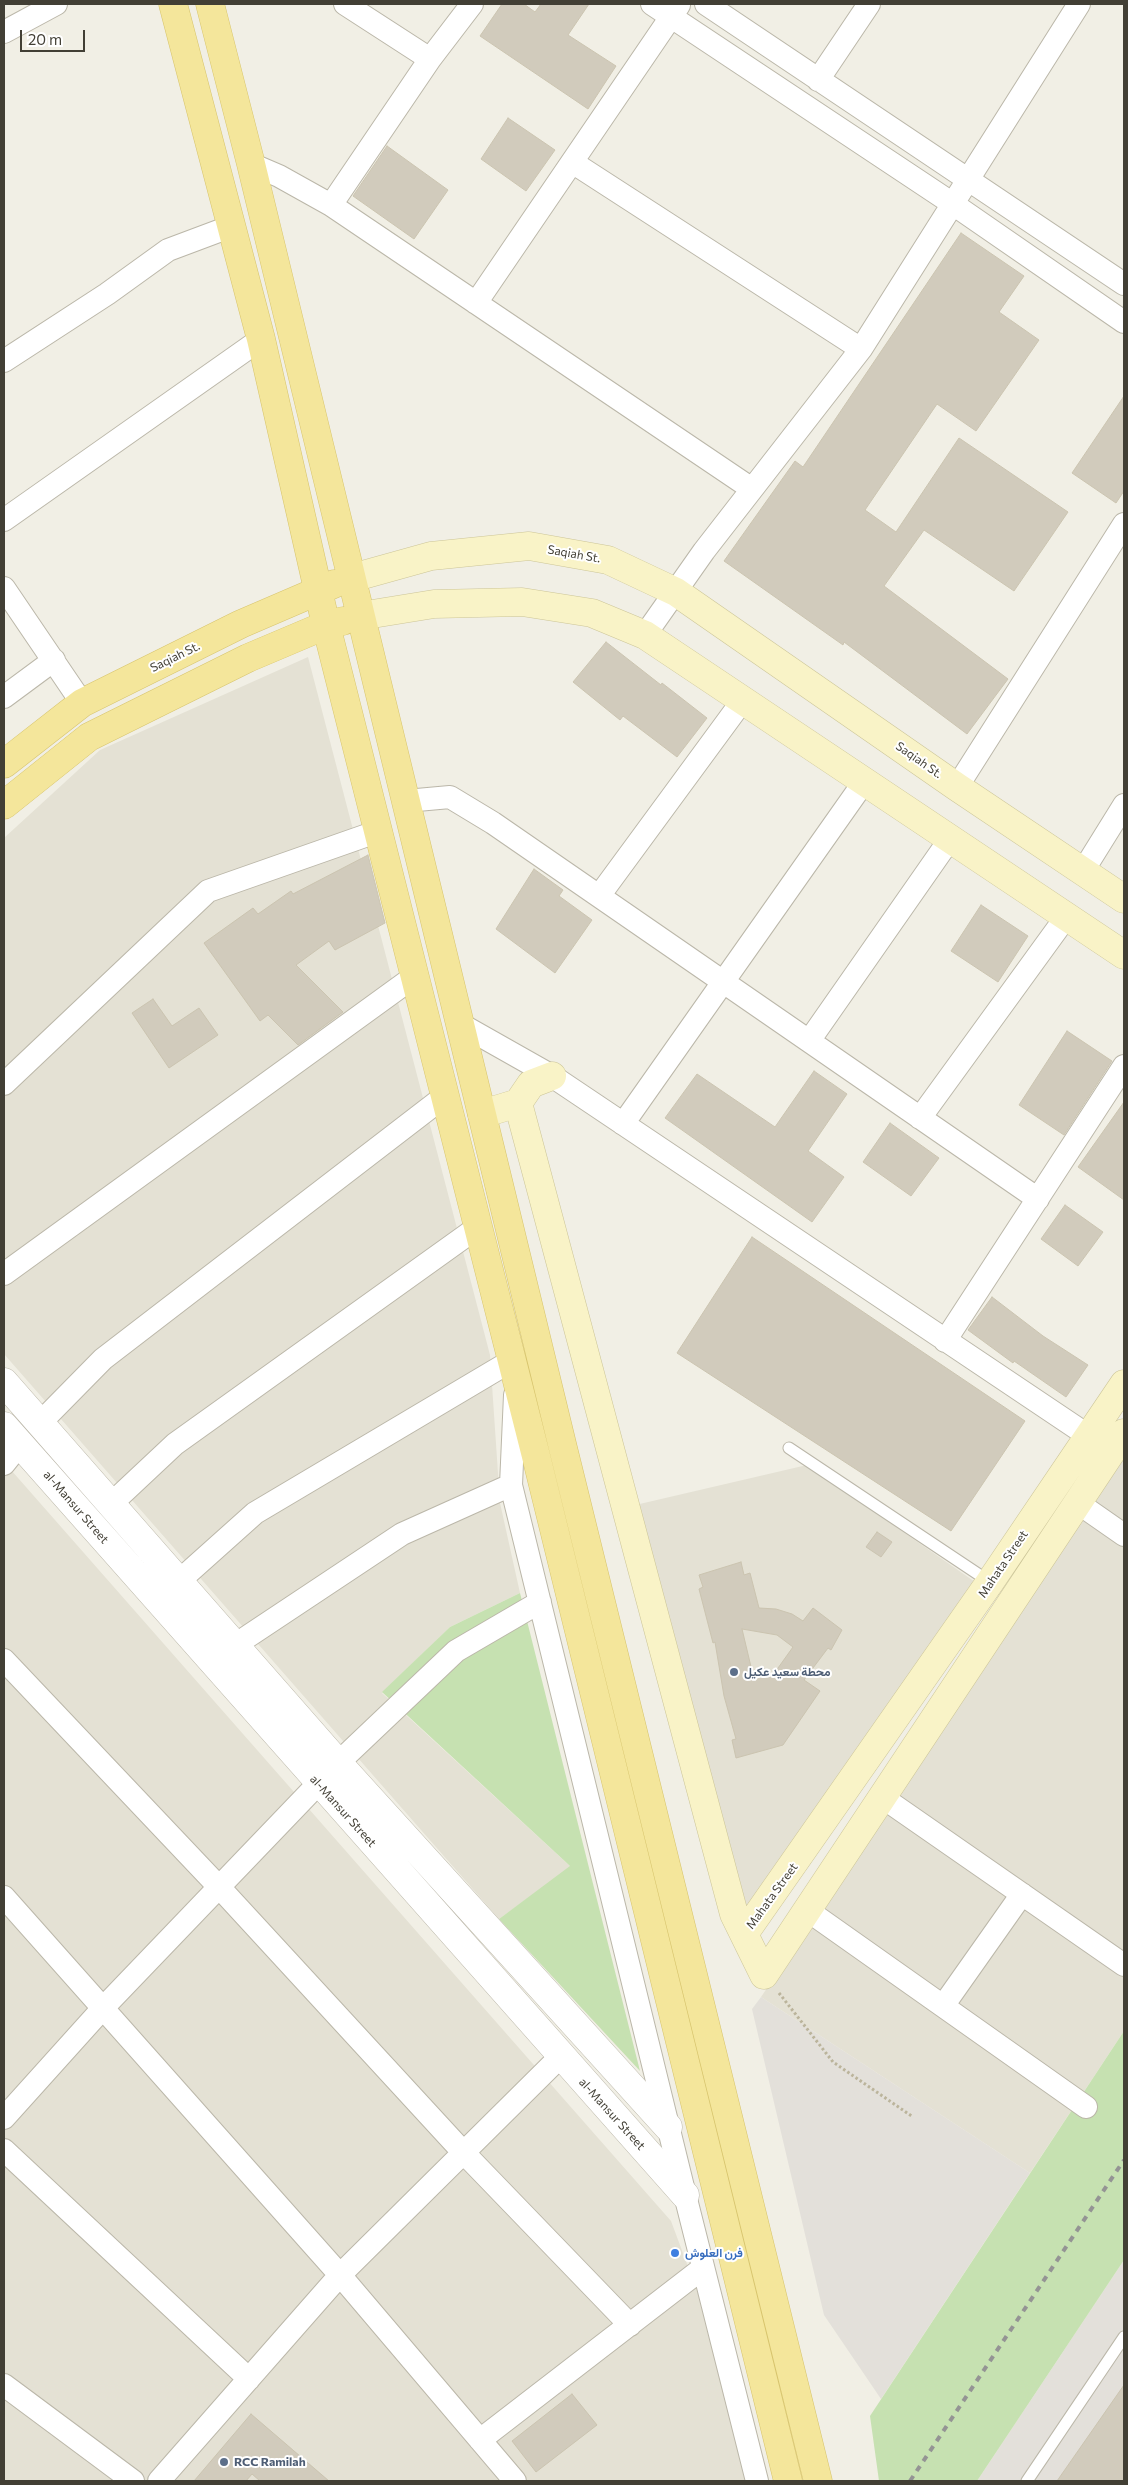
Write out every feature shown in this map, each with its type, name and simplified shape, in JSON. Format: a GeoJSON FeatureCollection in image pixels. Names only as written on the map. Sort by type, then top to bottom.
{"type":"FeatureCollection","features":[{"type":"Feature","properties":{"kind":"main road"},"geometry":{"type":"LineString","coordinates":[[173,4],[262,339],[326,625],[536,1456],[788,2481]]}},
{"type":"Feature","properties":{"kind":"main road"},"geometry":{"type":"LineString","coordinates":[[210,4],[251,164],[563,1448],[818,2481]]}},
{"type":"Feature","properties":{"kind":"main road","name":"Saqiah St."},"geometry":{"type":"LineString","coordinates":[[4,764],[82,703],[241,624],[318,590],[352,578],[431,556],[529,546],[608,560],[676,592],[1124,899]]}},
{"type":"Feature","properties":{"kind":"main road"},"geometry":{"type":"LineString","coordinates":[[4,805],[89,737],[248,658],[326,625],[360,616],[434,604],[522,602],[592,613],[645,635],[1124,955]]}},
{"type":"Feature","properties":{"kind":"main road"},"geometry":{"type":"LineString","coordinates":[[482,1114],[518,1103],[531,1084],[552,1076]]}},
{"type":"Feature","properties":{"kind":"main road"},"geometry":{"type":"LineString","coordinates":[[518,1103],[734,1914],[744,1934]]}},
{"type":"Feature","properties":{"kind":"main road","name":"Mahata Street"},"geometry":{"type":"LineString","coordinates":[[764,1975],[744,1934],[990,1582],[1090,1437],[1124,1384]]}},
{"type":"Feature","properties":{"kind":"main road"},"geometry":{"type":"LineString","coordinates":[[764,1975],[1124,1434]]}},
{"type":"Feature","properties":{"kind":"street"},"geometry":{"type":"LineString","coordinates":[[8,23],[56,4]]}},
{"type":"Feature","properties":{"kind":"street"},"geometry":{"type":"LineString","coordinates":[[346,4],[430,59]]}},
{"type":"Feature","properties":{"kind":"street"},"geometry":{"type":"LineString","coordinates":[[331,205],[430,59],[472,4]]}},
{"type":"Feature","properties":{"kind":"street"},"geometry":{"type":"LineString","coordinates":[[652,4],[676,10],[1124,322]]}},
{"type":"Feature","properties":{"kind":"street"},"geometry":{"type":"LineString","coordinates":[[706,4],[818,80],[968,177],[1124,284]]}},
{"type":"Feature","properties":{"kind":"street"},"geometry":{"type":"LineString","coordinates":[[818,80],[869,4]]}},
{"type":"Feature","properties":{"kind":"street"},"geometry":{"type":"LineString","coordinates":[[645,635],[704,551],[861,349],[1079,4]]}},
{"type":"Feature","properties":{"kind":"street"},"geometry":{"type":"LineString","coordinates":[[476,303],[676,10]]}},
{"type":"Feature","properties":{"kind":"street"},"geometry":{"type":"LineString","coordinates":[[572,162],[861,349]]}},
{"type":"Feature","properties":{"kind":"street"},"geometry":{"type":"LineString","coordinates":[[251,164],[280,176],[331,205],[752,489]]}},
{"type":"Feature","properties":{"kind":"street"},"geometry":{"type":"LineString","coordinates":[[4,361],[107,294],[168,250],[232,226]]}},
{"type":"Feature","properties":{"kind":"street"},"geometry":{"type":"LineString","coordinates":[[4,520],[262,339]]}},
{"type":"Feature","properties":{"kind":"street"},"geometry":{"type":"LineString","coordinates":[[957,786],[1124,524]]}},
{"type":"Feature","properties":{"kind":"street"},"geometry":{"type":"LineString","coordinates":[[4,588],[82,703]]}},
{"type":"Feature","properties":{"kind":"street"},"geometry":{"type":"LineString","coordinates":[[4,697],[54,660]]}},
{"type":"Feature","properties":{"kind":"street"},"geometry":{"type":"LineString","coordinates":[[599,896],[743,700]]}},
{"type":"Feature","properties":{"kind":"street"},"geometry":{"type":"LineString","coordinates":[[623,1124],[864,782]]}},
{"type":"Feature","properties":{"kind":"street"},"geometry":{"type":"LineString","coordinates":[[406,801],[450,797],[493,823],[1038,1199]]}},
{"type":"Feature","properties":{"kind":"street"},"geometry":{"type":"LineString","coordinates":[[1084,871],[1124,805]]}},
{"type":"Feature","properties":{"kind":"street"},"geometry":{"type":"LineString","coordinates":[[4,1084],[208,891],[378,831]]}},
{"type":"Feature","properties":{"kind":"street"},"geometry":{"type":"LineString","coordinates":[[809,1042],[950,839]]}},
{"type":"Feature","properties":{"kind":"street"},"geometry":{"type":"LineString","coordinates":[[920,1118],[1066,916]]}},
{"type":"Feature","properties":{"kind":"street"},"geometry":{"type":"LineString","coordinates":[[4,1274],[415,976]]}},
{"type":"Feature","properties":{"kind":"street"},"geometry":{"type":"LineString","coordinates":[[460,1024],[552,1076],[1090,1437]]}},
{"type":"Feature","properties":{"kind":"street"},"geometry":{"type":"LineString","coordinates":[[946,1341],[1124,1066]]}},
{"type":"Feature","properties":{"kind":"street"},"geometry":{"type":"LineString","coordinates":[[9,1445],[40,1423],[103,1359],[445,1096]]}},
{"type":"Feature","properties":{"kind":"street"},"geometry":{"type":"LineString","coordinates":[[111,1504],[175,1444],[478,1227]]}},
{"type":"Feature","properties":{"kind":"street"},"geometry":{"type":"LineString","coordinates":[[514,1368],[512,1484],[684,2195],[757,2481]]}},
{"type":"Feature","properties":{"kind":"street"},"geometry":{"type":"LineString","coordinates":[[179,1581],[255,1513],[514,1368]]}},
{"type":"Feature","properties":{"kind":"street"},"geometry":{"type":"LineString","coordinates":[[4,1382],[338,1763],[668,2127]]}},
{"type":"Feature","properties":{"kind":"street","name":"al-Mansur Street"},"geometry":{"type":"LineString","coordinates":[[9,1445],[320,1784],[684,2195]]}},
{"type":"Feature","properties":{"kind":"street"},"geometry":{"type":"LineString","coordinates":[[235,1645],[402,1534],[512,1484]]}},
{"type":"Feature","properties":{"kind":"street"},"geometry":{"type":"LineString","coordinates":[[1078,1503],[1124,1535]]}},
{"type":"Feature","properties":{"kind":"street"},"geometry":{"type":"LineString","coordinates":[[4,2118],[103,2008],[320,1784],[338,1763],[456,1651],[540,1602]]}},
{"type":"Feature","properties":{"kind":"street"},"geometry":{"type":"LineString","coordinates":[[4,1660],[220,1888],[463,2152],[630,2325]]}},
{"type":"Feature","properties":{"kind":"street"},"geometry":{"type":"LineString","coordinates":[[882,1797],[1124,1965]]}},
{"type":"Feature","properties":{"kind":"street"},"geometry":{"type":"LineString","coordinates":[[943,2006],[1022,1894]]}},
{"type":"Feature","properties":{"kind":"street"},"geometry":{"type":"LineString","coordinates":[[4,1896],[340,2275],[515,2481]]}},
{"type":"Feature","properties":{"kind":"street"},"geometry":{"type":"LineString","coordinates":[[807,1910],[1086,2107]]}},
{"type":"Feature","properties":{"kind":"street"},"geometry":{"type":"LineString","coordinates":[[158,2481],[340,2275],[561,2056]]}},
{"type":"Feature","properties":{"kind":"street"},"geometry":{"type":"LineString","coordinates":[[4,2150],[249,2379]]}},
{"type":"Feature","properties":{"kind":"street"},"geometry":{"type":"LineString","coordinates":[[480,2440],[703,2268]]}},
{"type":"Feature","properties":{"kind":"street"},"geometry":{"type":"LineString","coordinates":[[4,2385],[133,2481]]}},
{"type":"Feature","properties":{"kind":"lane"},"geometry":{"type":"LineString","coordinates":[[790,1448],[990,1582]]}},
{"type":"Feature","properties":{"kind":"lane"},"geometry":{"type":"LineString","coordinates":[[1027,2481],[1124,2337]]}},
{"type":"Feature","properties":{"kind":"path"},"geometry":{"type":"LineString","coordinates":[[764,1975],[833,2062],[913,2117]]}},
{"type":"Feature","properties":{"kind":"shaded area"},"geometry":{"type":"Polygon","coordinates":[[[308,657],[490,1355],[500,1503],[520,1593],[450,1627],[382,1693],[571,1867],[499,1919],[4,1354],[4,838],[100,750],[308,657]]]}},
{"type":"Feature","properties":{"kind":"shaded area"},"geometry":{"type":"Polygon","coordinates":[[[1124,1458],[1124,2031],[1030,2173],[761,1997],[1124,1458]]]}},
{"type":"Feature","properties":{"kind":"shaded area"},"geometry":{"type":"Polygon","coordinates":[[[4,1462],[671,2221],[768,2481],[4,2481],[4,1462]]]}},
{"type":"Feature","properties":{"kind":"shaded area"},"geometry":{"type":"Polygon","coordinates":[[[807,1465],[978,1584],[747,1919],[631,1506],[807,1465]]]}},
{"type":"Feature","properties":{"kind":"shaded area"},"geometry":{"type":"Polygon","coordinates":[[[761,1997],[1030,2173],[881,2399],[824,2315],[752,2009],[761,1997]]]}},
{"type":"Feature","properties":{"kind":"shaded area"},"geometry":{"type":"Polygon","coordinates":[[[1124,2260],[1124,2481],[977,2481],[1124,2260]]]}},
{"type":"Feature","properties":{"kind":"green space"},"geometry":{"type":"Polygon","coordinates":[[[520,1593],[640,2071],[499,1919],[570,1866],[382,1692],[450,1627],[520,1593]]]}},
{"type":"Feature","properties":{"kind":"green space"},"geometry":{"type":"Polygon","coordinates":[[[1124,2031],[1124,2260],[977,2481],[879,2481],[870,2416],[1124,2031]]]}},
{"type":"Feature","properties":{"kind":"building"},"geometry":{"type":"Polygon","coordinates":[[[502,4],[524,4],[535,12],[541,4],[589,4],[568,35],[616,66],[588,109],[480,36],[502,4]]]}},
{"type":"Feature","properties":{"kind":"building"},"geometry":{"type":"Polygon","coordinates":[[[508,118],[555,150],[526,191],[481,159],[508,118]]]}},
{"type":"Feature","properties":{"kind":"building"},"geometry":{"type":"Polygon","coordinates":[[[387,146],[448,190],[414,239],[353,196],[387,146]]]}},
{"type":"Feature","properties":{"kind":"building"},"geometry":{"type":"Polygon","coordinates":[[[961,233],[1024,276],[999,312],[1039,340],[976,431],[937,404],[865,510],[896,532],[959,438],[1068,512],[1014,591],[924,530],[884,586],[1008,679],[967,734],[844,642],[843,645],[724,561],[795,461],[803,467],[961,233]]]}},
{"type":"Feature","properties":{"kind":"building"},"geometry":{"type":"Polygon","coordinates":[[[1124,396],[1124,491],[1116,503],[1072,473],[1124,396]]]}},
{"type":"Feature","properties":{"kind":"building"},"geometry":{"type":"Polygon","coordinates":[[[606,642],[707,718],[677,757],[623,716],[620,720],[573,682],[606,642]]]}},
{"type":"Feature","properties":{"kind":"building"},"geometry":{"type":"Polygon","coordinates":[[[368,855],[385,923],[335,950],[329,941],[296,965],[343,1012],[298,1045],[268,1015],[260,1021],[204,943],[253,908],[258,914],[291,891],[293,894],[368,855]]]}},
{"type":"Feature","properties":{"kind":"building"},"geometry":{"type":"Polygon","coordinates":[[[534,869],[563,890],[559,896],[592,920],[555,973],[496,929],[534,869]]]}},
{"type":"Feature","properties":{"kind":"building"},"geometry":{"type":"Polygon","coordinates":[[[981,905],[1028,936],[998,982],[951,951],[981,905]]]}},
{"type":"Feature","properties":{"kind":"building"},"geometry":{"type":"Polygon","coordinates":[[[153,999],[172,1026],[199,1008],[218,1035],[169,1068],[132,1013],[153,999]]]}},
{"type":"Feature","properties":{"kind":"building"},"geometry":{"type":"Polygon","coordinates":[[[1067,1031],[1112,1061],[1064,1135],[1019,1105],[1067,1031]]]}},
{"type":"Feature","properties":{"kind":"building"},"geometry":{"type":"Polygon","coordinates":[[[814,1071],[847,1094],[808,1151],[844,1177],[812,1222],[665,1118],[697,1074],[775,1127],[814,1071]]]}},
{"type":"Feature","properties":{"kind":"building"},"geometry":{"type":"Polygon","coordinates":[[[1124,1102],[1124,1200],[1078,1167],[1124,1102]]]}},
{"type":"Feature","properties":{"kind":"building"},"geometry":{"type":"Polygon","coordinates":[[[890,1123],[939,1158],[911,1196],[863,1162],[890,1123]]]}},
{"type":"Feature","properties":{"kind":"building"},"geometry":{"type":"Polygon","coordinates":[[[1065,1205],[1103,1232],[1078,1266],[1041,1239],[1065,1205]]]}},
{"type":"Feature","properties":{"kind":"building"},"geometry":{"type":"Polygon","coordinates":[[[752,1237],[1025,1421],[951,1531],[677,1353],[752,1237]]]}},
{"type":"Feature","properties":{"kind":"building"},"geometry":{"type":"Polygon","coordinates":[[[992,1297],[1043,1336],[1088,1365],[1066,1397],[1014,1361],[1013,1363],[968,1330],[992,1297]]]}},
{"type":"Feature","properties":{"kind":"building"},"geometry":{"type":"Polygon","coordinates":[[[877,1532],[892,1542],[881,1557],[866,1547],[877,1532]]]}},
{"type":"Feature","properties":{"kind":"building"},"geometry":{"type":"Polygon","coordinates":[[[741,1562],[744,1575],[750,1573],[759,1608],[776,1609],[792,1614],[803,1621],[813,1608],[842,1630],[831,1650],[828,1648],[804,1680],[820,1691],[783,1745],[736,1758],[732,1740],[736,1739],[724,1696],[715,1642],[713,1643],[699,1589],[703,1587],[699,1575],[741,1562]],[[742,1629],[752,1671],[763,1668],[773,1675],[793,1647],[777,1635],[742,1629]]]}},
{"type":"Feature","properties":{"kind":"building"},"geometry":{"type":"Polygon","coordinates":[[[1124,2385],[1124,2481],[1057,2481],[1124,2385]]]}},
{"type":"Feature","properties":{"kind":"building"},"geometry":{"type":"Polygon","coordinates":[[[572,2394],[597,2425],[536,2472],[512,2441],[572,2394]]]}},
{"type":"Feature","properties":{"kind":"building"},"geometry":{"type":"Polygon","coordinates":[[[251,2414],[329,2481],[260,2481],[252,2474],[246,2481],[194,2481],[251,2414]]]}},
{"type":"Feature","properties":{"kind":"railway"},"geometry":{"type":"LineString","coordinates":[[910,2481],[1124,2160]]}},
{"type":"Feature","properties":{"kind":"place","name":"محطة سعيد عكيل"},"geometry":{"type":"Point","coordinates":[734,1672]}},
{"type":"Feature","properties":{"kind":"place","name":"فرن العلوش"},"geometry":{"type":"Point","coordinates":[675,2253]}},
{"type":"Feature","properties":{"kind":"place","name":"RCC Ramilah"},"geometry":{"type":"Point","coordinates":[224,2462]}}]}
